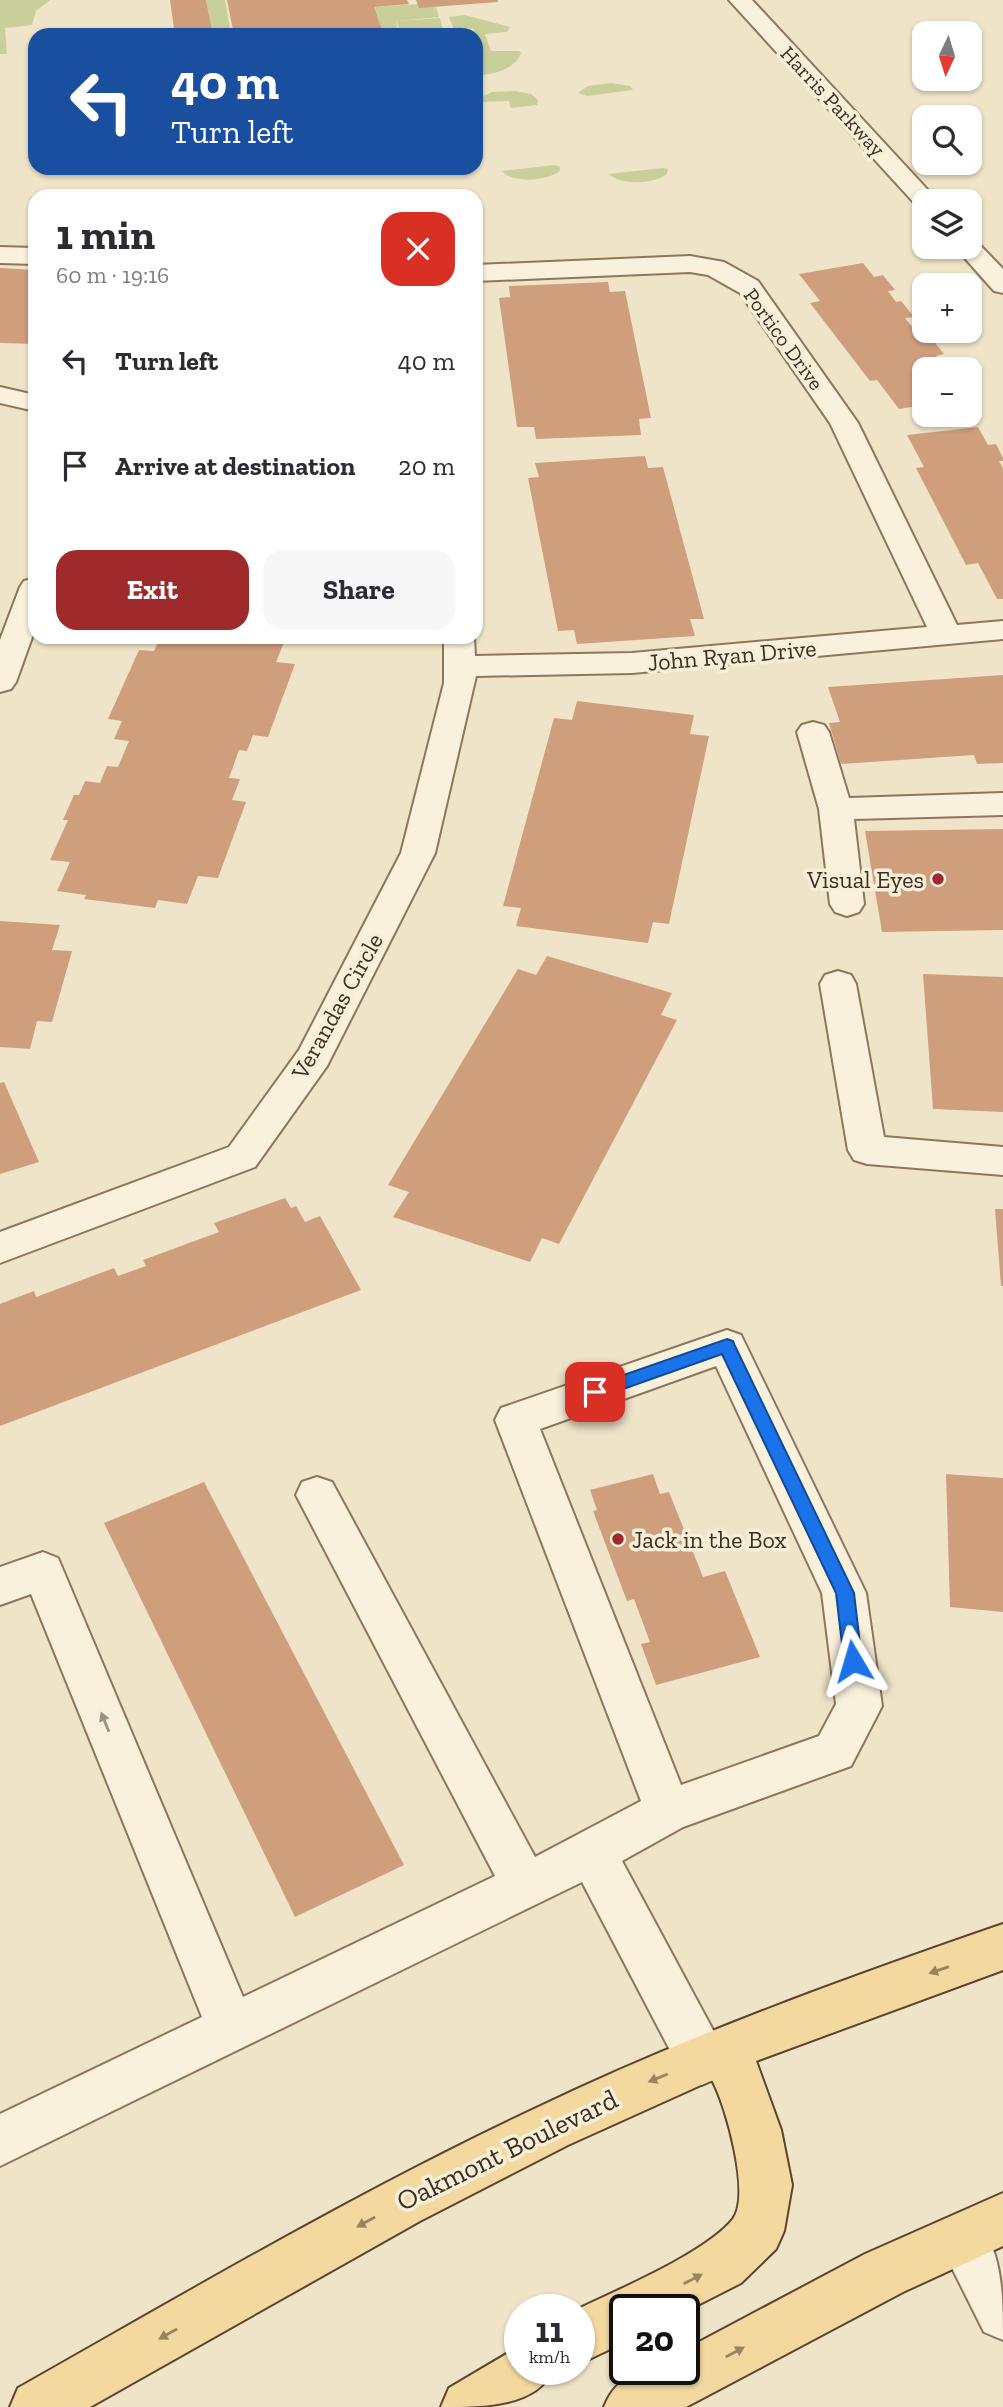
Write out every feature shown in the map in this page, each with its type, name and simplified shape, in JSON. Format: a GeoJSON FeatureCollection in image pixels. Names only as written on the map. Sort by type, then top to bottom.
{"type":"FeatureCollection","features":[{"type":"Feature","properties":{"kind":"main road","name":"Oakmont Boulevard"},"geometry":{"type":"LineString","coordinates":[[37,2407],[397,2204],[625,2092],[861,1997],[1003,1947]]}},
{"type":"Feature","properties":{"kind":"main road"},"geometry":{"type":"LineString","coordinates":[[663,2294],[722,2264],[758,2231],[766,2185],[756,2130],[737,2075],[713,2056]]}},
{"type":"Feature","properties":{"kind":"main road"},"geometry":{"type":"LineString","coordinates":[[631,2407],[884,2273],[983,2229]]}},
{"type":"Feature","properties":{"kind":"main road"},"geometry":{"type":"LineString","coordinates":[[468,2407],[504,2384]]}},
{"type":"Feature","properties":{"kind":"street","name":"Harris Parkway"},"geometry":{"type":"LineString","coordinates":[[740,0],[915,189]]}},
{"type":"Feature","properties":{"kind":"street"},"geometry":{"type":"LineString","coordinates":[[0,255],[28,256]]}},
{"type":"Feature","properties":{"kind":"street"},"geometry":{"type":"LineString","coordinates":[[979,259],[1003,285]]}},
{"type":"Feature","properties":{"kind":"street","name":"Portico Drive"},"geometry":{"type":"LineString","coordinates":[[483,273],[690,264],[715,268],[750,288],[844,423],[947,636]]}},
{"type":"Feature","properties":{"kind":"street"},"geometry":{"type":"LineString","coordinates":[[0,395],[28,401]]}},
{"type":"Feature","properties":{"kind":"street"},"geometry":{"type":"LineString","coordinates":[[0,682],[28,606]]}},
{"type":"Feature","properties":{"kind":"street","name":"John Ryan Drive"},"geometry":{"type":"LineString","coordinates":[[459,652],[632,663],[1003,630]]}},
{"type":"Feature","properties":{"kind":"street","name":"Verandas Circle"},"geometry":{"type":"LineString","coordinates":[[0,1248],[242,1157],[314,1057],[418,853],[460,683],[459,652]]}},
{"type":"Feature","properties":{"kind":"street"},"geometry":{"type":"LineString","coordinates":[[813,732],[836,809],[846,904]]}},
{"type":"Feature","properties":{"kind":"street"},"geometry":{"type":"LineString","coordinates":[[836,809],[1003,804]]}},
{"type":"Feature","properties":{"kind":"street"},"geometry":{"type":"LineString","coordinates":[[838,984],[867,1150],[1003,1161]]}},
{"type":"Feature","properties":{"kind":"street"},"geometry":{"type":"LineString","coordinates":[[0,2141],[592,1853],[668,1811],[835,1751],[859,1706],[845,1593],[727,1346],[516,1420],[668,1811]]}},
{"type":"Feature","properties":{"kind":"street"},"geometry":{"type":"LineString","coordinates":[[317,1495],[525,1885]]}},
{"type":"Feature","properties":{"kind":"street"},"geometry":{"type":"LineString","coordinates":[[0,1586],[43,1571],[231,2028]]}},
{"type":"Feature","properties":{"kind":"street"},"geometry":{"type":"LineString","coordinates":[[592,1853],[713,2056]]}},
{"type":"Feature","properties":{"kind":"street"},"geometry":{"type":"LineString","coordinates":[[983,2229],[1003,2313]]}},
{"type":"Feature","properties":{"kind":"green space"},"geometry":{"type":"Polygon","coordinates":[[[0,0],[50,0],[36,11],[32,25],[5,28],[7,54],[0,54],[0,0]]]}},
{"type":"Feature","properties":{"kind":"green space"},"geometry":{"type":"Polygon","coordinates":[[[206,0],[225,0],[230,28],[212,28],[206,0]]]}},
{"type":"Feature","properties":{"kind":"green space"},"geometry":{"type":"Polygon","coordinates":[[[417,4],[436,7],[439,17],[398,21],[440,18],[443,28],[399,28],[396,20],[397,28],[382,28],[374,7],[417,4]]]}},
{"type":"Feature","properties":{"kind":"green space"},"geometry":{"type":"Polygon","coordinates":[[[465,15],[510,27],[507,32],[485,34],[491,51],[519,51],[521,53],[518,59],[496,73],[483,74],[483,28],[453,28],[449,17],[465,15]]]}},
{"type":"Feature","properties":{"kind":"green space"},"geometry":{"type":"Polygon","coordinates":[[[611,83],[630,86],[633,90],[587,96],[578,93],[588,86],[611,83]]]}},
{"type":"Feature","properties":{"kind":"green space"},"geometry":{"type":"Polygon","coordinates":[[[516,91],[531,94],[538,100],[537,105],[511,108],[509,101],[483,101],[483,96],[492,92],[516,91]]]}},
{"type":"Feature","properties":{"kind":"green space"},"geometry":{"type":"Polygon","coordinates":[[[555,165],[560,167],[560,171],[539,179],[514,178],[502,171],[555,165]]]}},
{"type":"Feature","properties":{"kind":"green space"},"geometry":{"type":"Polygon","coordinates":[[[668,169],[667,174],[647,182],[629,182],[609,174],[668,169]]]}},
{"type":"Feature","properties":{"kind":"building"},"geometry":{"type":"Polygon","coordinates":[[[170,0],[206,0],[212,28],[174,28],[170,0]]]}},
{"type":"Feature","properties":{"kind":"building"},"geometry":{"type":"Polygon","coordinates":[[[227,0],[407,0],[409,4],[374,7],[382,28],[233,28],[227,0]]]}},
{"type":"Feature","properties":{"kind":"building"},"geometry":{"type":"Polygon","coordinates":[[[416,0],[498,0],[498,2],[419,8],[416,0]]]}},
{"type":"Feature","properties":{"kind":"building"},"geometry":{"type":"Polygon","coordinates":[[[863,263],[874,277],[883,275],[895,290],[888,291],[896,302],[901,301],[912,315],[912,317],[905,318],[912,327],[912,343],[935,343],[944,354],[937,357],[912,357],[912,407],[899,409],[877,380],[870,381],[810,303],[820,301],[799,274],[863,263]]]}},
{"type":"Feature","properties":{"kind":"building"},"geometry":{"type":"Polygon","coordinates":[[[0,268],[28,270],[28,344],[0,343],[0,268]]]}},
{"type":"Feature","properties":{"kind":"building"},"geometry":{"type":"Polygon","coordinates":[[[608,282],[610,292],[625,291],[651,418],[639,419],[641,435],[536,439],[534,427],[517,427],[499,298],[510,297],[509,286],[608,282]]]}},
{"type":"Feature","properties":{"kind":"building"},"geometry":{"type":"Polygon","coordinates":[[[978,427],[988,445],[996,444],[1003,458],[1003,461],[999,461],[1003,468],[1003,599],[997,599],[978,563],[966,565],[916,468],[924,467],[907,435],[978,427]]]}},
{"type":"Feature","properties":{"kind":"building"},"geometry":{"type":"Polygon","coordinates":[[[645,456],[648,468],[663,467],[704,619],[690,619],[695,636],[577,644],[574,630],[558,631],[528,478],[539,477],[535,463],[645,456]]]}},
{"type":"Feature","properties":{"kind":"building"},"geometry":{"type":"Polygon","coordinates":[[[157,644],[283,644],[276,662],[295,664],[268,737],[253,735],[247,751],[239,750],[229,778],[240,779],[232,800],[246,802],[218,878],[198,876],[187,904],[158,900],[155,908],[84,899],[86,895],[57,891],[70,862],[50,860],[68,820],[63,820],[74,795],[79,795],[85,781],[100,783],[107,766],[118,767],[129,741],[114,739],[122,721],[108,719],[139,650],[154,651],[157,644]]]}},
{"type":"Feature","properties":{"kind":"building"},"geometry":{"type":"Polygon","coordinates":[[[1003,675],[1003,763],[977,764],[974,755],[841,764],[829,723],[840,722],[828,687],[1003,675]]]}},
{"type":"Feature","properties":{"kind":"building"},"geometry":{"type":"Polygon","coordinates":[[[577,701],[694,715],[690,734],[709,736],[669,924],[653,922],[648,943],[516,926],[521,908],[503,906],[554,718],[572,720],[577,701]]]}},
{"type":"Feature","properties":{"kind":"building","name":"Visual Eyes"},"geometry":{"type":"Polygon","coordinates":[[[1003,829],[1003,930],[882,932],[865,831],[1003,829]]]}},
{"type":"Feature","properties":{"kind":"building"},"geometry":{"type":"Polygon","coordinates":[[[0,921],[60,925],[52,950],[72,951],[52,1022],[37,1021],[30,1049],[0,1047],[0,921]]]}},
{"type":"Feature","properties":{"kind":"building"},"geometry":{"type":"Polygon","coordinates":[[[547,956],[672,993],[661,1015],[677,1020],[559,1244],[542,1238],[530,1262],[393,1217],[409,1192],[388,1185],[518,969],[536,975],[547,956]]]}},
{"type":"Feature","properties":{"kind":"building"},"geometry":{"type":"Polygon","coordinates":[[[923,974],[1003,977],[1003,1112],[933,1109],[923,974]]]}},
{"type":"Feature","properties":{"kind":"building"},"geometry":{"type":"Polygon","coordinates":[[[4,1082],[39,1162],[0,1174],[0,1083],[4,1082]]]}},
{"type":"Feature","properties":{"kind":"building"},"geometry":{"type":"Polygon","coordinates":[[[285,1198],[291,1208],[296,1206],[305,1222],[320,1216],[361,1290],[0,1426],[0,1304],[34,1291],[36,1297],[114,1268],[118,1276],[146,1266],[143,1260],[219,1232],[214,1223],[285,1198]]]}},
{"type":"Feature","properties":{"kind":"building"},"geometry":{"type":"Polygon","coordinates":[[[995,1209],[1003,1209],[1003,1286],[1001,1286],[995,1209]]]}},
{"type":"Feature","properties":{"kind":"building"},"geometry":{"type":"Polygon","coordinates":[[[653,1474],[660,1494],[669,1492],[703,1577],[725,1571],[760,1657],[656,1685],[641,1644],[650,1642],[634,1599],[627,1601],[593,1511],[597,1510],[590,1490],[653,1474]]]}},
{"type":"Feature","properties":{"kind":"building"},"geometry":{"type":"Polygon","coordinates":[[[946,1474],[1003,1478],[1003,1612],[950,1607],[946,1474]]]}},
{"type":"Feature","properties":{"kind":"building"},"geometry":{"type":"Polygon","coordinates":[[[204,1482],[404,1865],[295,1917],[104,1523],[204,1482]]]}},
{"type":"Feature","properties":{"kind":"place","name":"Visual Eyes"},"geometry":{"type":"Point","coordinates":[938,879]}},
{"type":"Feature","properties":{"kind":"place","name":"Jack in the Box"},"geometry":{"type":"Point","coordinates":[618,1539]}},
{"type":"Feature","properties":{"kind":"route"},"geometry":{"type":"LineString","coordinates":[[595,1392],[727,1346],[845,1593],[853,1661]]}}]}
